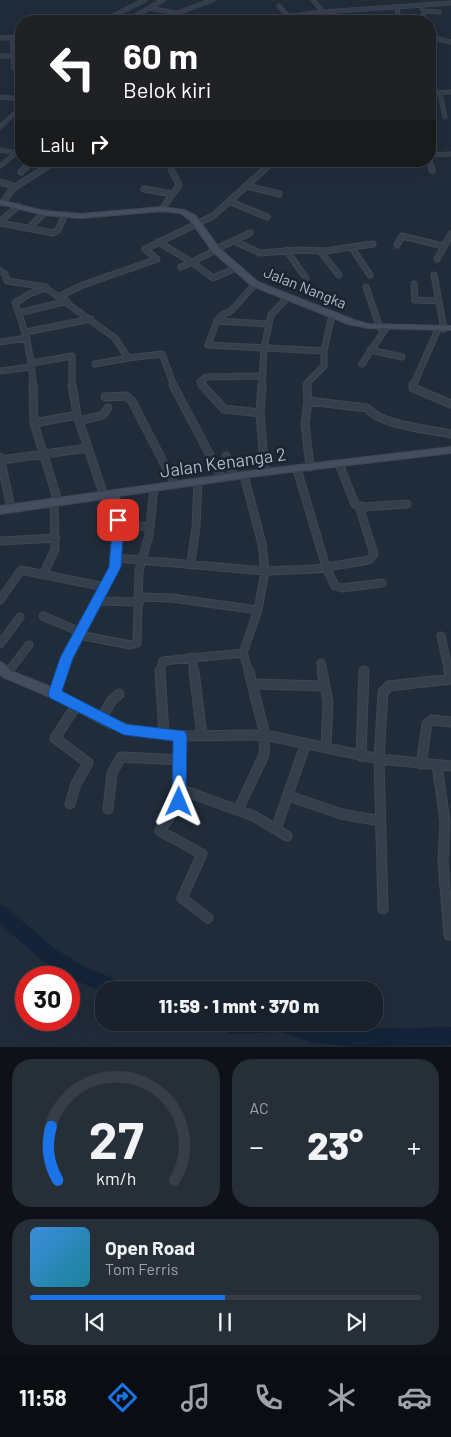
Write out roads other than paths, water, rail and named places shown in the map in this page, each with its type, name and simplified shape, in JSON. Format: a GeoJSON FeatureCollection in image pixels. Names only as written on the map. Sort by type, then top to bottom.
{"type":"FeatureCollection","features":[{"type":"Feature","properties":{"kind":"street"},"geometry":{"type":"LineString","coordinates":[[115,15],[145,0]]}},
{"type":"Feature","properties":{"kind":"street"},"geometry":{"type":"LineString","coordinates":[[136,15],[163,0]]}},
{"type":"Feature","properties":{"kind":"street"},"geometry":{"type":"LineString","coordinates":[[174,15],[213,0]]}},
{"type":"Feature","properties":{"kind":"street"},"geometry":{"type":"LineString","coordinates":[[313,0],[323,12]]}},
{"type":"Feature","properties":{"kind":"street"},"geometry":{"type":"LineString","coordinates":[[390,0],[396,7],[397,15]]}},
{"type":"Feature","properties":{"kind":"street"},"geometry":{"type":"LineString","coordinates":[[297,15],[451,2]]}},
{"type":"Feature","properties":{"kind":"street"},"geometry":{"type":"LineString","coordinates":[[420,5],[424,11],[423,15]]}},
{"type":"Feature","properties":{"kind":"street"},"geometry":{"type":"LineString","coordinates":[[279,6],[287,15]]}},
{"type":"Feature","properties":{"kind":"street"},"geometry":{"type":"LineString","coordinates":[[147,8],[177,13]]}},
{"type":"Feature","properties":{"kind":"street"},"geometry":{"type":"LineString","coordinates":[[424,11],[439,12]]}},
{"type":"Feature","properties":{"kind":"street"},"geometry":{"type":"LineString","coordinates":[[0,38],[12,37],[14,68]]}},
{"type":"Feature","properties":{"kind":"street"},"geometry":{"type":"LineString","coordinates":[[436,38],[451,42]]}},
{"type":"Feature","properties":{"kind":"street"},"geometry":{"type":"LineString","coordinates":[[0,56],[14,56]]}},
{"type":"Feature","properties":{"kind":"street"},"geometry":{"type":"LineString","coordinates":[[436,92],[451,92]]}},
{"type":"Feature","properties":{"kind":"street"},"geometry":{"type":"LineString","coordinates":[[440,92],[445,117]]}},
{"type":"Feature","properties":{"kind":"street"},"geometry":{"type":"LineString","coordinates":[[0,97],[15,98]]}},
{"type":"Feature","properties":{"kind":"street"},"geometry":{"type":"LineString","coordinates":[[1,125],[15,113]]}},
{"type":"Feature","properties":{"kind":"street"},"geometry":{"type":"LineString","coordinates":[[0,150],[15,153]]}},
{"type":"Feature","properties":{"kind":"street"},"geometry":{"type":"LineString","coordinates":[[0,166],[15,154]]}},
{"type":"Feature","properties":{"kind":"street"},"geometry":{"type":"LineString","coordinates":[[436,155],[451,154]]}},
{"type":"Feature","properties":{"kind":"street"},"geometry":{"type":"LineString","coordinates":[[21,172],[26,167]]}},
{"type":"Feature","properties":{"kind":"street"},"geometry":{"type":"LineString","coordinates":[[1,202],[6,193],[14,186],[44,172],[48,167]]}},
{"type":"Feature","properties":{"kind":"street"},"geometry":{"type":"LineString","coordinates":[[162,209],[180,183],[171,169],[172,167]]}},
{"type":"Feature","properties":{"kind":"street"},"geometry":{"type":"LineString","coordinates":[[60,296],[83,285],[158,259],[144,250],[198,224],[230,202],[268,167]]}},
{"type":"Feature","properties":{"kind":"street"},"geometry":{"type":"LineString","coordinates":[[0,182],[14,186]]}},
{"type":"Feature","properties":{"kind":"street"},"geometry":{"type":"LineString","coordinates":[[247,186],[279,194]]}},
{"type":"Feature","properties":{"kind":"street"},"geometry":{"type":"LineString","coordinates":[[144,189],[172,194]]}},
{"type":"Feature","properties":{"kind":"street","name":"Jalan Nangka"},"geometry":{"type":"LineString","coordinates":[[1,202],[44,213],[65,216],[96,216],[162,209],[177,210],[188,214],[198,224],[216,249],[255,284],[351,322],[383,328],[444,329]]}},
{"type":"Feature","properties":{"kind":"street"},"geometry":{"type":"LineString","coordinates":[[230,202],[267,217]]}},
{"type":"Feature","properties":{"kind":"street"},"geometry":{"type":"LineString","coordinates":[[0,222],[18,206]]}},
{"type":"Feature","properties":{"kind":"street"},"geometry":{"type":"LineString","coordinates":[[30,227],[44,213]]}},
{"type":"Feature","properties":{"kind":"street"},"geometry":{"type":"LineString","coordinates":[[0,222],[23,228],[30,227],[55,232],[65,216]]}},
{"type":"Feature","properties":{"kind":"street"},"geometry":{"type":"LineString","coordinates":[[181,268],[250,233]]}},
{"type":"Feature","properties":{"kind":"street"},"geometry":{"type":"LineString","coordinates":[[437,259],[451,234]]}},
{"type":"Feature","properties":{"kind":"street"},"geometry":{"type":"LineString","coordinates":[[397,245],[402,236],[443,246]]}},
{"type":"Feature","properties":{"kind":"street"},"geometry":{"type":"LineString","coordinates":[[234,241],[260,253],[286,250],[320,251],[373,244]]}},
{"type":"Feature","properties":{"kind":"street"},"geometry":{"type":"LineString","coordinates":[[158,242],[192,262],[213,278],[236,268]]}},
{"type":"Feature","properties":{"kind":"street"},"geometry":{"type":"LineString","coordinates":[[352,248],[370,275]]}},
{"type":"Feature","properties":{"kind":"street"},"geometry":{"type":"LineString","coordinates":[[286,250],[306,278]]}},
{"type":"Feature","properties":{"kind":"street"},"geometry":{"type":"LineString","coordinates":[[320,251],[339,275]]}},
{"type":"Feature","properties":{"kind":"street"},"geometry":{"type":"LineString","coordinates":[[0,271],[5,274],[7,281],[46,288],[60,296],[115,338],[128,358]]}},
{"type":"Feature","properties":{"kind":"street"},"geometry":{"type":"LineString","coordinates":[[434,275],[444,329],[430,348],[413,384],[414,388],[419,392],[451,404]]}},
{"type":"Feature","properties":{"kind":"street"},"geometry":{"type":"LineString","coordinates":[[255,284],[231,311],[222,314],[217,321],[208,345],[324,351]]}},
{"type":"Feature","properties":{"kind":"street"},"geometry":{"type":"LineString","coordinates":[[414,284],[416,300],[438,301]]}},
{"type":"Feature","properties":{"kind":"street"},"geometry":{"type":"LineString","coordinates":[[362,364],[383,328],[366,287]]}},
{"type":"Feature","properties":{"kind":"street"},"geometry":{"type":"LineString","coordinates":[[43,574],[53,555],[56,538],[56,501],[45,454],[34,423],[32,365],[27,335],[15,303],[17,300],[46,288]]}},
{"type":"Feature","properties":{"kind":"street"},"geometry":{"type":"LineString","coordinates":[[264,472],[260,413],[264,348],[271,315],[287,298]]}},
{"type":"Feature","properties":{"kind":"street"},"geometry":{"type":"LineString","coordinates":[[19,313],[67,301]]}},
{"type":"Feature","properties":{"kind":"street"},"geometry":{"type":"LineString","coordinates":[[310,467],[305,424],[308,400],[307,383],[324,366],[324,351],[332,315]]}},
{"type":"Feature","properties":{"kind":"street"},"geometry":{"type":"LineString","coordinates":[[0,342],[91,319]]}},
{"type":"Feature","properties":{"kind":"street"},"geometry":{"type":"LineString","coordinates":[[217,321],[269,324]]}},
{"type":"Feature","properties":{"kind":"street"},"geometry":{"type":"LineString","coordinates":[[370,350],[402,357]]}},
{"type":"Feature","properties":{"kind":"street"},"geometry":{"type":"LineString","coordinates":[[95,364],[156,353],[162,354],[169,368],[168,375],[222,478]]}},
{"type":"Feature","properties":{"kind":"street"},"geometry":{"type":"LineString","coordinates":[[0,371],[68,355],[72,356],[72,386],[78,418],[88,448],[109,495],[117,507],[117,558],[112,575],[79,633],[67,658],[54,694]]}},
{"type":"Feature","properties":{"kind":"street"},"geometry":{"type":"LineString","coordinates":[[260,413],[224,409],[200,382],[202,378],[206,377],[263,376]]}},
{"type":"Feature","properties":{"kind":"street"},"geometry":{"type":"LineString","coordinates":[[105,397],[128,397],[175,485]]}},
{"type":"Feature","properties":{"kind":"street"},"geometry":{"type":"LineString","coordinates":[[308,400],[367,408],[372,414],[383,420],[451,434]]}},
{"type":"Feature","properties":{"kind":"street"},"geometry":{"type":"LineString","coordinates":[[34,423],[103,415],[108,408]]}},
{"type":"Feature","properties":{"kind":"street"},"geometry":{"type":"LineString","coordinates":[[11,508],[1,458],[88,448]]}},
{"type":"Feature","properties":{"kind":"street","name":"Jalan Kenanga 2"},"geometry":{"type":"LineString","coordinates":[[0,510],[264,472],[451,450]]}},
{"type":"Feature","properties":{"kind":"street"},"geometry":{"type":"LineString","coordinates":[[226,456],[239,476],[262,544],[265,571],[258,610],[243,653],[253,684],[265,736],[264,755],[238,810]]}},
{"type":"Feature","properties":{"kind":"street"},"geometry":{"type":"LineString","coordinates":[[339,464],[353,502],[359,506],[407,504]]}},
{"type":"Feature","properties":{"kind":"street"},"geometry":{"type":"LineString","coordinates":[[297,469],[326,567],[335,586],[382,583]]}},
{"type":"Feature","properties":{"kind":"street"},"geometry":{"type":"LineString","coordinates":[[190,563],[196,527],[198,482]]}},
{"type":"Feature","properties":{"kind":"street"},"geometry":{"type":"LineString","coordinates":[[43,616],[79,633],[135,644],[138,638],[139,571],[150,526],[154,489]]}},
{"type":"Feature","properties":{"kind":"street"},"geometry":{"type":"LineString","coordinates":[[117,558],[265,571],[326,567],[369,560],[374,554],[359,506]]}},
{"type":"Feature","properties":{"kind":"street"},"geometry":{"type":"LineString","coordinates":[[118,527],[150,526]]}},
{"type":"Feature","properties":{"kind":"street"},"geometry":{"type":"LineString","coordinates":[[0,541],[56,538]]}},
{"type":"Feature","properties":{"kind":"street"},"geometry":{"type":"LineString","coordinates":[[0,600],[20,570],[105,587]]}},
{"type":"Feature","properties":{"kind":"street"},"geometry":{"type":"LineString","coordinates":[[98,601],[172,598],[258,610]]}},
{"type":"Feature","properties":{"kind":"street"},"geometry":{"type":"LineString","coordinates":[[0,644],[20,617]]}},
{"type":"Feature","properties":{"kind":"street"},"geometry":{"type":"LineString","coordinates":[[383,909],[379,759],[384,689],[451,679],[441,636]]}},
{"type":"Feature","properties":{"kind":"street"},"geometry":{"type":"LineString","coordinates":[[29,645],[4,670],[124,729],[180,736],[265,736],[379,759],[451,766]]}},
{"type":"Feature","properties":{"kind":"street"},"geometry":{"type":"LineString","coordinates":[[164,734],[161,663],[166,659],[243,653]]}},
{"type":"Feature","properties":{"kind":"street"},"geometry":{"type":"LineString","coordinates":[[192,657],[202,735]]}},
{"type":"Feature","properties":{"kind":"street"},"geometry":{"type":"LineString","coordinates":[[321,663],[328,706],[326,747]]}},
{"type":"Feature","properties":{"kind":"street"},"geometry":{"type":"LineString","coordinates":[[361,756],[364,670]]}},
{"type":"Feature","properties":{"kind":"street"},"geometry":{"type":"LineString","coordinates":[[253,684],[325,686]]}},
{"type":"Feature","properties":{"kind":"street"},"geometry":{"type":"LineString","coordinates":[[100,718],[112,700],[119,694]]}},
{"type":"Feature","properties":{"kind":"street"},"geometry":{"type":"LineString","coordinates":[[70,804],[76,784],[88,763],[63,746],[55,738],[76,706]]}},
{"type":"Feature","properties":{"kind":"street"},"geometry":{"type":"LineString","coordinates":[[421,764],[427,724],[432,720],[451,722]]}},
{"type":"Feature","properties":{"kind":"street"},"geometry":{"type":"LineString","coordinates":[[180,736],[177,808],[160,831],[202,854],[182,898],[184,902],[208,918]]}},
{"type":"Feature","properties":{"kind":"street"},"geometry":{"type":"LineString","coordinates":[[276,828],[289,796],[306,743]]}},
{"type":"Feature","properties":{"kind":"street"},"geometry":{"type":"LineString","coordinates":[[108,809],[114,767],[121,757],[179,760]]}},
{"type":"Feature","properties":{"kind":"street"},"geometry":{"type":"LineString","coordinates":[[437,765],[445,822],[443,863],[449,934]]}},
{"type":"Feature","properties":{"kind":"street"},"geometry":{"type":"LineString","coordinates":[[179,789],[238,810],[276,828],[287,836]]}},
{"type":"Feature","properties":{"kind":"street"},"geometry":{"type":"LineString","coordinates":[[289,796],[341,814],[380,821]]}},
{"type":"Feature","properties":{"kind":"waterway"},"geometry":{"type":"LineString","coordinates":[[0,913],[50,956],[80,974],[98,981]]}},
{"type":"Feature","properties":{"kind":"waterway"},"geometry":{"type":"LineString","coordinates":[[306,1031],[316,1034],[358,1038],[451,1036]]}}]}
